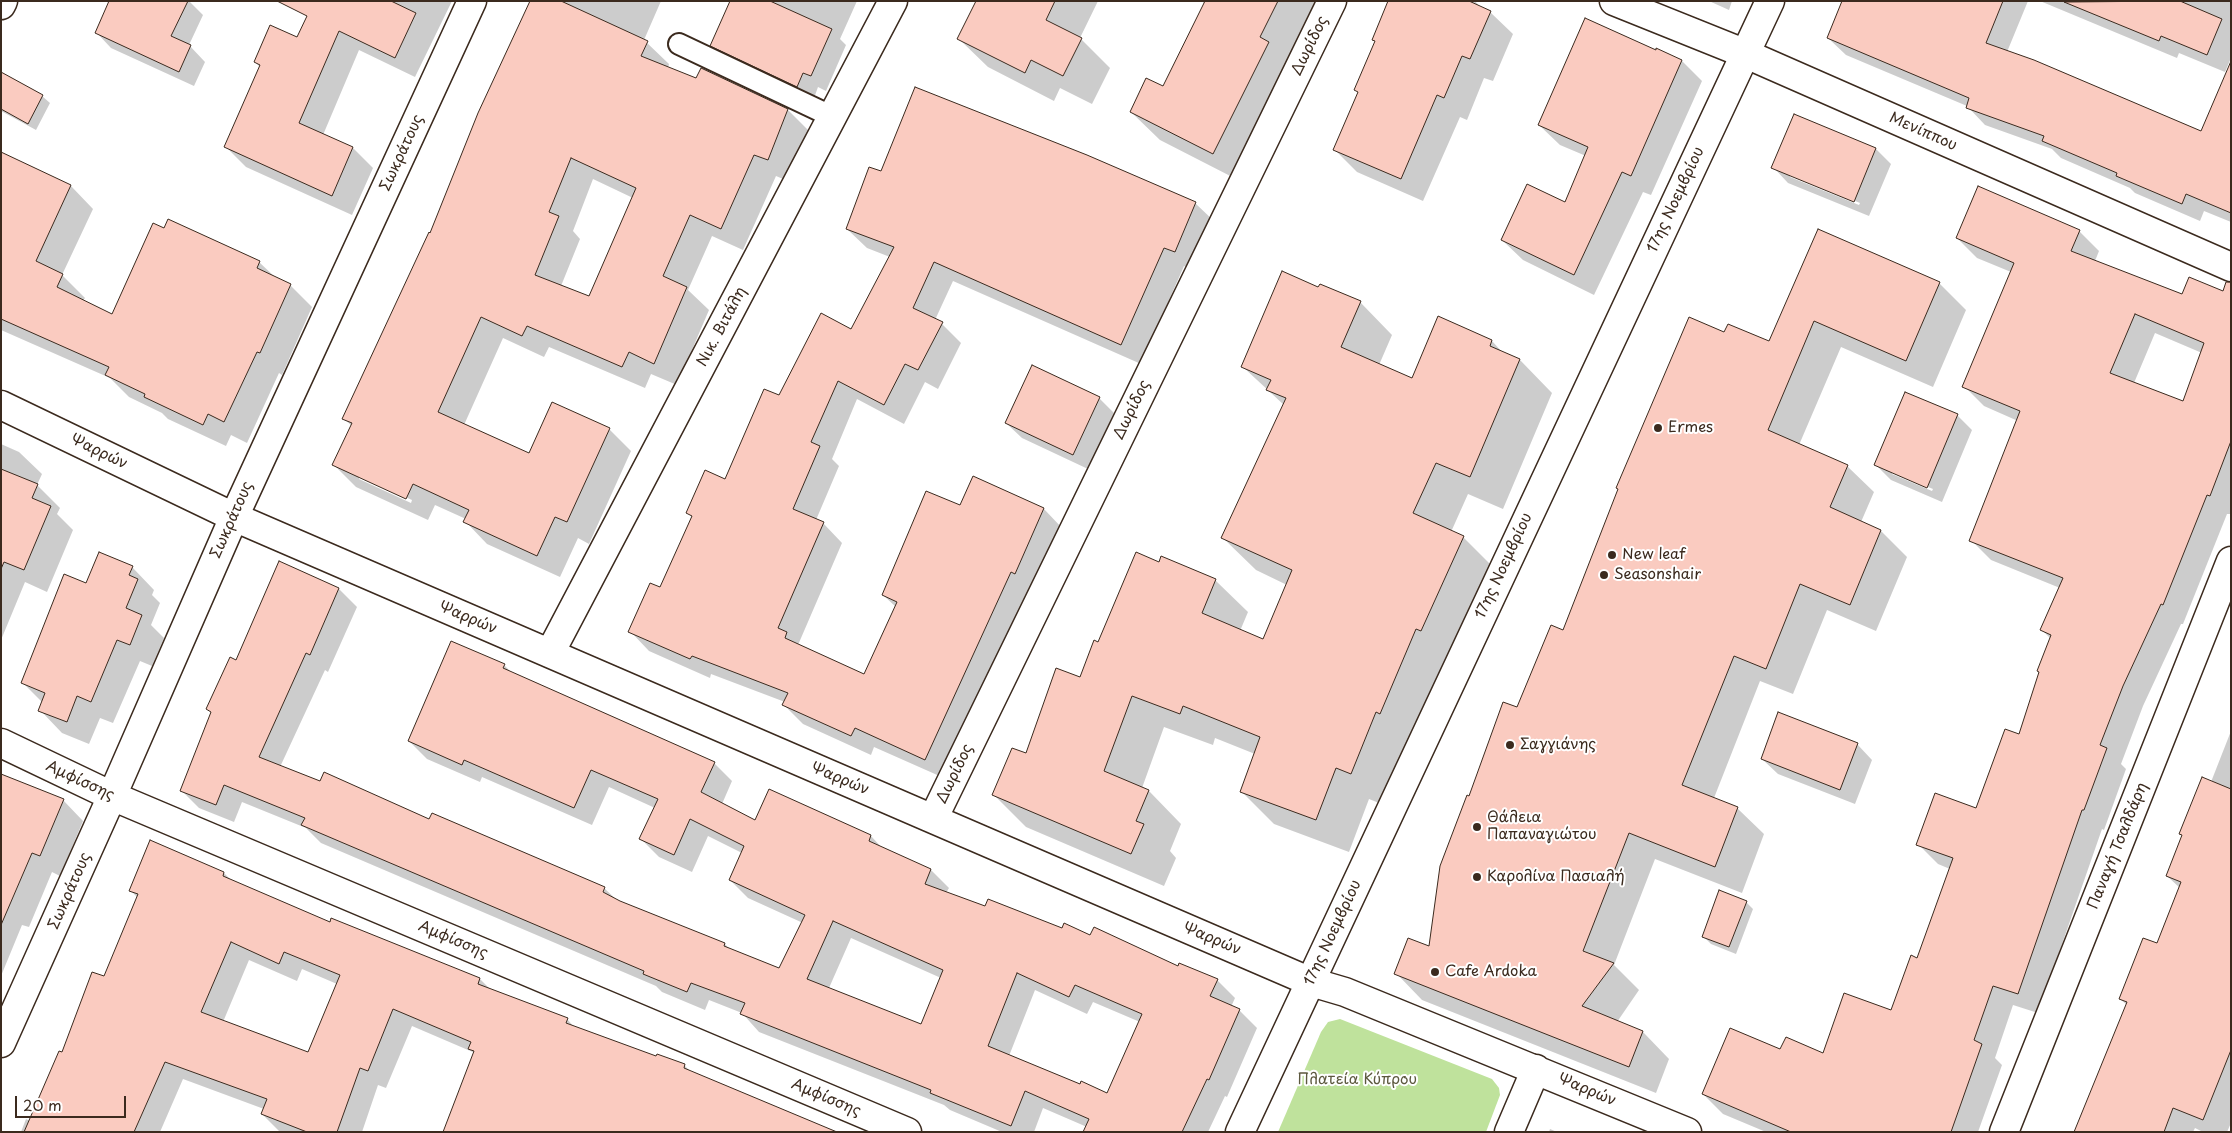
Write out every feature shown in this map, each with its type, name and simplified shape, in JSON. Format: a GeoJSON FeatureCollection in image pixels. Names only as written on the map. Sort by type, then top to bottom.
{"type":"FeatureCollection","features":[{"type":"Feature","properties":{"kind":"street","name":"Σωκράτους"},"geometry":{"type":"LineString","coordinates":[[1,1043],[234,517],[472,1]]}},
{"type":"Feature","properties":{"kind":"street","name":"Νικ. Βιτάλη"},"geometry":{"type":"LineString","coordinates":[[550,653],[893,1]]}},
{"type":"Feature","properties":{"kind":"street","name":"Δωρίδος"},"geometry":{"type":"LineString","coordinates":[[933,819],[1332,1]]}},
{"type":"Feature","properties":{"kind":"street","name":"Μενίππου"},"geometry":{"type":"LineString","coordinates":[[1614,1],[1746,54],[2231,267]]}},
{"type":"Feature","properties":{"kind":"street","name":"17ης Νοεμβρίου"},"geometry":{"type":"LineString","coordinates":[[1240,1132],[1770,1]]}},
{"type":"Feature","properties":{"kind":"street","name":"Ψαρρών"},"geometry":{"type":"LineString","coordinates":[[1,405],[234,517],[1310,982],[1345,992],[1687,1132]]}},
{"type":"Feature","properties":{"kind":"street","name":"Παναγή Τσαλδάρη"},"geometry":{"type":"LineString","coordinates":[[2004,1132],[2231,561]]}},
{"type":"Feature","properties":{"kind":"street","name":"Αμφίσσης"},"geometry":{"type":"LineString","coordinates":[[1,743],[112,796],[907,1132]]}},
{"type":"Feature","properties":{"kind":"street"},"geometry":{"type":"LineString","coordinates":[[1509,1132],[1536,1069]]}},
{"type":"Feature","properties":{"kind":"lane"},"geometry":{"type":"LineString","coordinates":[[679,44],[833,117]]}},
{"type":"Feature","properties":{"kind":"green space","name":"Πλατεία Κύπρου"},"geometry":{"type":"Polygon","coordinates":[[[1340,1019],[1492,1079],[1499,1088],[1500,1095],[1486,1132],[1278,1132],[1321,1032],[1328,1022],[1340,1019]]]}},
{"type":"Feature","properties":{"kind":"building"},"geometry":{"type":"Polygon","coordinates":[[[109,1],[188,1],[171,36],[191,45],[179,72],[95,33],[109,1]]]}},
{"type":"Feature","properties":{"kind":"building"},"geometry":{"type":"Polygon","coordinates":[[[277,1],[391,1],[416,13],[395,58],[339,31],[299,123],[353,147],[332,196],[224,147],[260,65],[254,62],[270,25],[297,37],[307,16],[277,1]]]}},
{"type":"Feature","properties":{"kind":"building"},"geometry":{"type":"Polygon","coordinates":[[[530,1],[561,1],[648,41],[641,56],[696,78],[701,68],[788,109],[768,160],[754,155],[721,229],[690,215],[663,276],[687,287],[654,364],[629,352],[622,367],[527,326],[522,336],[481,317],[438,412],[529,453],[552,402],[610,428],[567,522],[555,517],[537,556],[463,522],[469,510],[413,484],[406,499],[332,465],[352,423],[342,419],[430,233],[478,113],[530,1]],[[571,158],[549,212],[559,216],[535,275],[589,296],[636,188],[571,158]]]}},
{"type":"Feature","properties":{"kind":"building"},"geometry":{"type":"Polygon","coordinates":[[[730,1],[770,1],[832,29],[811,76],[803,73],[797,87],[710,46],[730,1]]]}},
{"type":"Feature","properties":{"kind":"building"},"geometry":{"type":"Polygon","coordinates":[[[976,1],[1055,1],[1046,20],[1082,38],[1063,76],[1031,60],[1025,73],[957,39],[976,1]]]}},
{"type":"Feature","properties":{"kind":"building"},"geometry":{"type":"Polygon","coordinates":[[[1205,1],[1278,1],[1260,37],[1269,42],[1213,154],[1130,112],[1146,78],[1163,86],[1205,1]]]}},
{"type":"Feature","properties":{"kind":"building"},"geometry":{"type":"Polygon","coordinates":[[[1388,1],[1469,1],[1491,11],[1470,59],[1462,56],[1444,98],[1437,95],[1401,179],[1333,150],[1358,92],[1354,90],[1375,41],[1372,40],[1388,1]]]}},
{"type":"Feature","properties":{"kind":"building"},"geometry":{"type":"Polygon","coordinates":[[[1842,1],[2003,1],[1986,43],[2034,60],[2201,131],[2231,61],[2231,213],[2186,194],[2182,204],[2116,176],[2117,173],[2042,141],[2044,136],[1966,108],[1969,98],[1827,38],[1842,1]]]}},
{"type":"Feature","properties":{"kind":"building"},"geometry":{"type":"Polygon","coordinates":[[[2180,1],[2222,19],[2207,55],[2161,36],[2159,41],[2064,2],[2180,1]]]}},
{"type":"Feature","properties":{"kind":"building"},"geometry":{"type":"Polygon","coordinates":[[[1585,18],[1682,60],[1631,176],[1622,172],[1574,275],[1501,240],[1527,184],[1565,202],[1588,147],[1538,125],[1585,18]]]}},
{"type":"Feature","properties":{"kind":"building"},"geometry":{"type":"Polygon","coordinates":[[[1,72],[43,95],[28,124],[1,109],[1,72]]]}},
{"type":"Feature","properties":{"kind":"building"},"geometry":{"type":"Polygon","coordinates":[[[915,87],[1087,155],[1196,202],[1175,252],[1164,248],[1121,345],[934,262],[913,308],[943,322],[918,370],[905,364],[884,405],[838,381],[811,442],[820,446],[793,509],[824,522],[778,628],[787,632],[785,638],[864,674],[897,602],[882,595],[926,491],[960,505],[973,476],[1044,508],[1015,574],[1011,572],[925,760],[855,728],[851,736],[782,705],[788,693],[692,656],[690,659],[628,632],[650,583],[660,587],[692,516],[686,513],[705,470],[725,479],[764,389],[779,395],[821,313],[851,329],[894,247],[846,229],[869,167],[881,171],[915,87]]]}},
{"type":"Feature","properties":{"kind":"building"},"geometry":{"type":"Polygon","coordinates":[[[1794,114],[1876,148],[1854,202],[1771,168],[1794,114]]]}},
{"type":"Feature","properties":{"kind":"building"},"geometry":{"type":"Polygon","coordinates":[[[1,152],[71,185],[36,261],[63,274],[57,287],[112,314],[153,223],[164,228],[168,219],[260,261],[257,268],[291,284],[260,353],[257,352],[224,422],[208,414],[203,425],[144,397],[145,394],[105,375],[109,367],[1,319],[1,152]]]}},
{"type":"Feature","properties":{"kind":"building"},"geometry":{"type":"Polygon","coordinates":[[[1978,186],[2080,230],[2071,251],[2182,294],[2189,277],[2223,291],[2226,282],[2231,282],[2231,441],[2210,496],[2207,495],[2163,605],[2161,604],[2123,686],[2100,745],[2107,748],[2084,810],[2082,810],[2018,994],[1993,986],[1974,1040],[1982,1044],[1951,1132],[1791,1132],[1702,1094],[1730,1028],[1780,1049],[1786,1037],[1823,1053],[1844,993],[1891,1010],[1911,955],[1917,958],[1953,858],[1916,845],[1935,793],[1976,808],[2005,729],[2019,734],[2039,672],[2037,671],[2051,635],[2040,630],[2063,578],[1969,541],[2020,411],[1962,387],[2014,263],[1956,238],[1978,186]],[[2135,314],[2110,373],[2183,401],[2204,343],[2135,314]]]}},
{"type":"Feature","properties":{"kind":"building"},"geometry":{"type":"Polygon","coordinates":[[[1818,229],[1940,282],[1906,361],[1814,321],[1768,430],[1848,465],[1830,507],[1881,530],[1850,605],[1800,584],[1766,669],[1734,656],[1682,785],[1738,807],[1715,867],[1629,833],[1583,951],[1614,963],[1582,1006],[1643,1031],[1629,1067],[1394,974],[1408,938],[1429,946],[1440,866],[1467,795],[1469,796],[1503,702],[1517,707],[1551,625],[1563,630],[1618,489],[1616,488],[1689,317],[1724,332],[1728,324],[1769,341],[1818,229]]]}},
{"type":"Feature","properties":{"kind":"building"},"geometry":{"type":"Polygon","coordinates":[[[1282,271],[1318,287],[1320,284],[1361,301],[1341,347],[1412,378],[1438,316],[1492,340],[1490,346],[1520,359],[1470,477],[1436,463],[1413,513],[1464,536],[1421,631],[1416,629],[1380,714],[1376,712],[1351,774],[1336,768],[1316,820],[1240,792],[1260,737],[1183,706],[1180,714],[1132,696],[1104,771],[1149,790],[1136,821],[1144,824],[1131,854],[992,795],[1012,748],[1026,753],[1056,668],[1080,677],[1094,640],[1098,642],[1136,552],[1159,562],[1161,556],[1216,579],[1202,613],[1263,639],[1292,570],[1221,538],[1286,398],[1266,390],[1271,380],[1241,367],[1282,271]]]}},
{"type":"Feature","properties":{"kind":"building"},"geometry":{"type":"Polygon","coordinates":[[[1032,365],[1100,397],[1073,455],[1005,423],[1032,365]]]}},
{"type":"Feature","properties":{"kind":"building"},"geometry":{"type":"Polygon","coordinates":[[[1905,392],[1958,414],[1927,488],[1874,465],[1905,392]]]}},
{"type":"Feature","properties":{"kind":"building"},"geometry":{"type":"Polygon","coordinates":[[[1,469],[38,484],[32,498],[51,506],[24,570],[4,562],[1,569],[1,469]]]}},
{"type":"Feature","properties":{"kind":"building"},"geometry":{"type":"Polygon","coordinates":[[[99,552],[133,566],[129,575],[138,579],[126,608],[142,615],[130,645],[117,640],[91,702],[77,696],[67,722],[38,711],[45,693],[21,683],[64,574],[86,583],[99,552]]]}},
{"type":"Feature","properties":{"kind":"building"},"geometry":{"type":"Polygon","coordinates":[[[279,561],[339,588],[310,655],[306,653],[259,757],[320,781],[324,772],[429,819],[432,813],[605,887],[603,892],[620,901],[725,943],[724,946],[779,968],[805,915],[729,880],[744,846],[690,819],[674,855],[639,839],[658,799],[591,770],[574,808],[464,760],[462,765],[408,741],[451,641],[505,664],[503,668],[715,762],[701,792],[755,820],[769,789],[871,835],[869,841],[931,869],[925,884],[985,906],[988,899],[1062,928],[1064,923],[1090,935],[1094,927],[1178,966],[1179,963],[1218,979],[1210,996],[1240,1009],[1209,1080],[1207,1079],[1182,1132],[1083,1132],[1089,1119],[1025,1091],[1011,1126],[930,1093],[931,1090],[740,1014],[745,1003],[691,983],[687,992],[643,974],[644,971],[301,825],[305,818],[224,785],[216,805],[180,791],[211,712],[206,709],[230,657],[236,660],[279,561]],[[833,921],[807,979],[921,1024],[943,970],[833,921]],[[1017,973],[988,1046],[1080,1084],[1081,1081],[1107,1093],[1142,1014],[1075,985],[1069,997],[1017,973]]]}},
{"type":"Feature","properties":{"kind":"building"},"geometry":{"type":"Polygon","coordinates":[[[1778,712],[1858,743],[1840,790],[1761,759],[1778,712]]]}},
{"type":"Feature","properties":{"kind":"building"},"geometry":{"type":"Polygon","coordinates":[[[1,774],[64,799],[40,856],[32,853],[1,925],[1,774]]]}},
{"type":"Feature","properties":{"kind":"building"},"geometry":{"type":"Polygon","coordinates":[[[2202,777],[2231,789],[2231,1050],[2203,1120],[2173,1108],[2164,1132],[2074,1132],[2127,1002],[2119,999],[2143,938],[2157,943],[2181,882],[2166,876],[2182,835],[2179,834],[2202,777]]]}},
{"type":"Feature","properties":{"kind":"building"},"geometry":{"type":"Polygon","coordinates":[[[150,840],[224,872],[223,876],[330,922],[331,918],[480,978],[478,984],[568,1018],[566,1023],[656,1056],[657,1054],[685,1064],[684,1068],[837,1132],[443,1132],[474,1051],[468,1049],[471,1042],[393,1009],[368,1071],[360,1068],[337,1132],[307,1132],[261,1114],[267,1099],[165,1062],[134,1132],[24,1132],[59,1051],[62,1052],[92,972],[104,976],[138,894],[129,891],[150,840]],[[231,942],[201,1012],[308,1052],[340,975],[284,952],[279,964],[231,942]]]}},
{"type":"Feature","properties":{"kind":"building"},"geometry":{"type":"Polygon","coordinates":[[[1719,890],[1747,901],[1729,947],[1702,937],[1719,890]]]}},
{"type":"Feature","properties":{"kind":"place","name":"Ermes"},"geometry":{"type":"Point","coordinates":[1658,428]}},
{"type":"Feature","properties":{"kind":"place","name":"New leaf"},"geometry":{"type":"Point","coordinates":[1612,555]}},
{"type":"Feature","properties":{"kind":"place","name":"Seasonshair"},"geometry":{"type":"Point","coordinates":[1604,575]}},
{"type":"Feature","properties":{"kind":"place","name":"Σαγγιάνης"},"geometry":{"type":"Point","coordinates":[1510,745]}},
{"type":"Feature","properties":{"kind":"place","name":"Θάλεια Παπαναγιώτου"},"geometry":{"type":"Point","coordinates":[1477,827]}},
{"type":"Feature","properties":{"kind":"place","name":"Καρολίνα Πασιαλή"},"geometry":{"type":"Point","coordinates":[1477,877]}},
{"type":"Feature","properties":{"kind":"place","name":"Cafe Ardoka"},"geometry":{"type":"Point","coordinates":[1435,972]}}]}
